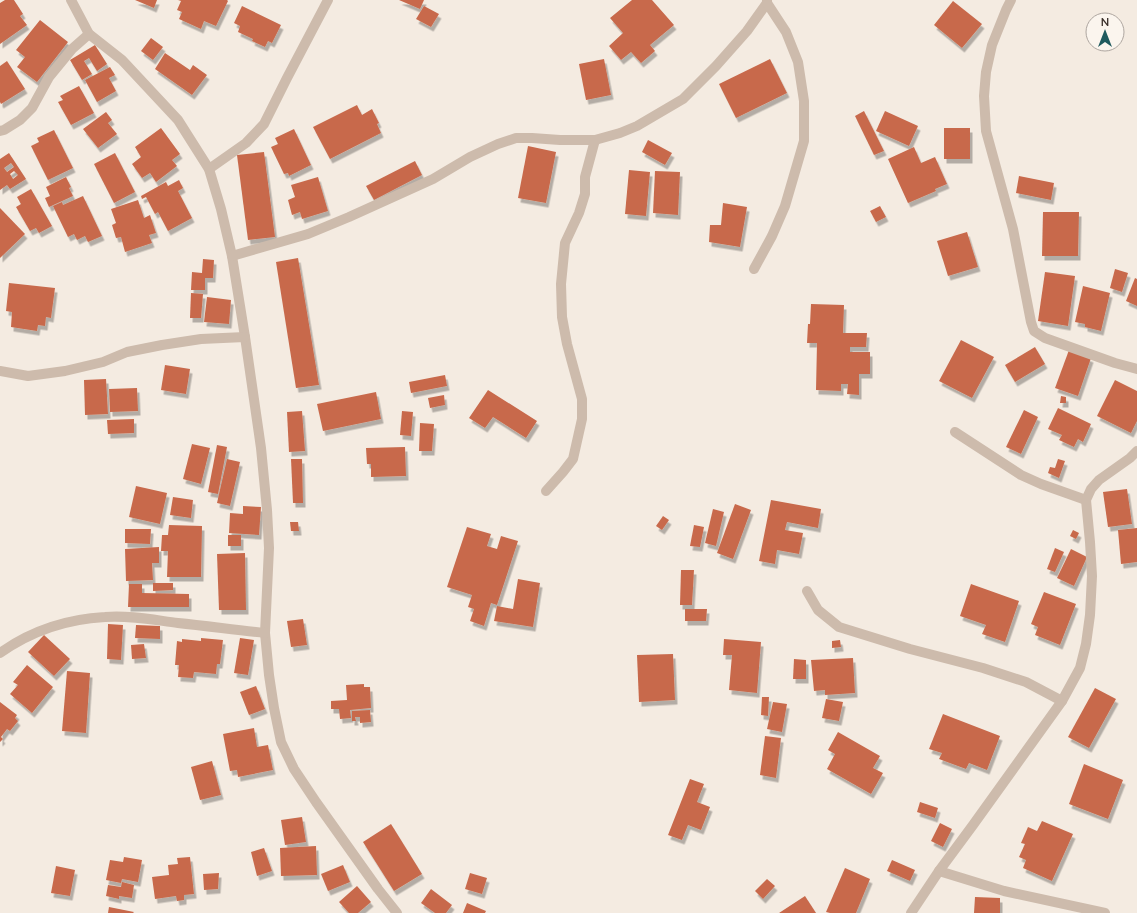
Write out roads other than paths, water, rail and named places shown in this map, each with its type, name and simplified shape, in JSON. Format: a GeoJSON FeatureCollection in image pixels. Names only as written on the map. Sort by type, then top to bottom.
{"type":"FeatureCollection","features":[{"type":"Feature","properties":{"kind":"street"},"geometry":{"type":"LineString","coordinates":[[71,0],[90,34],[122,60],[178,120],[209,169],[221,209],[232,256],[261,448],[269,548],[265,633],[269,675],[281,742],[294,769],[316,802],[378,889],[397,913]]}},
{"type":"Feature","properties":{"kind":"street"},"geometry":{"type":"LineString","coordinates":[[209,169],[246,143],[264,124],[328,0]]}},
{"type":"Feature","properties":{"kind":"street"},"geometry":{"type":"LineString","coordinates":[[1011,0],[992,45],[986,72],[984,96],[986,131],[1013,229],[1034,331],[1045,338],[1115,363],[1137,369]]}},
{"type":"Feature","properties":{"kind":"street"},"geometry":{"type":"LineString","coordinates":[[232,256],[308,234],[349,217],[433,179],[470,158],[516,138],[595,140],[620,133],[637,126],[683,99],[722,60],[747,31],[767,2],[786,32],[798,62],[804,101],[804,140],[785,206],[772,236],[754,269]]}},
{"type":"Feature","properties":{"kind":"street"},"geometry":{"type":"LineString","coordinates":[[0,131],[20,120],[32,108],[49,77],[72,49],[90,34]]}},
{"type":"Feature","properties":{"kind":"street"},"geometry":{"type":"LineString","coordinates":[[546,491],[573,460],[582,419],[582,399],[567,344],[562,317],[561,284],[565,243],[579,213],[585,194],[585,177],[595,140]]}},
{"type":"Feature","properties":{"kind":"street"},"geometry":{"type":"LineString","coordinates":[[0,372],[28,376],[65,371],[103,362],[127,352],[162,345],[202,339],[245,337]]}},
{"type":"Feature","properties":{"kind":"street"},"geometry":{"type":"LineString","coordinates":[[955,432],[1021,475],[1041,484],[1086,500]]}},
{"type":"Feature","properties":{"kind":"street"},"geometry":{"type":"LineString","coordinates":[[911,913],[939,871],[1062,701],[1080,668],[1086,644],[1090,615],[1092,576],[1086,500],[1091,489],[1098,480],[1130,458],[1137,451]]}},
{"type":"Feature","properties":{"kind":"street"},"geometry":{"type":"LineString","coordinates":[[807,591],[818,610],[838,627],[910,649],[983,668],[1026,682],[1062,701]]}},
{"type":"Feature","properties":{"kind":"street"},"geometry":{"type":"LineString","coordinates":[[0,653],[12,644],[45,629],[74,620],[106,616],[265,633]]}},
{"type":"Feature","properties":{"kind":"street"},"geometry":{"type":"LineString","coordinates":[[939,871],[1004,891],[1105,913]]}}]}
